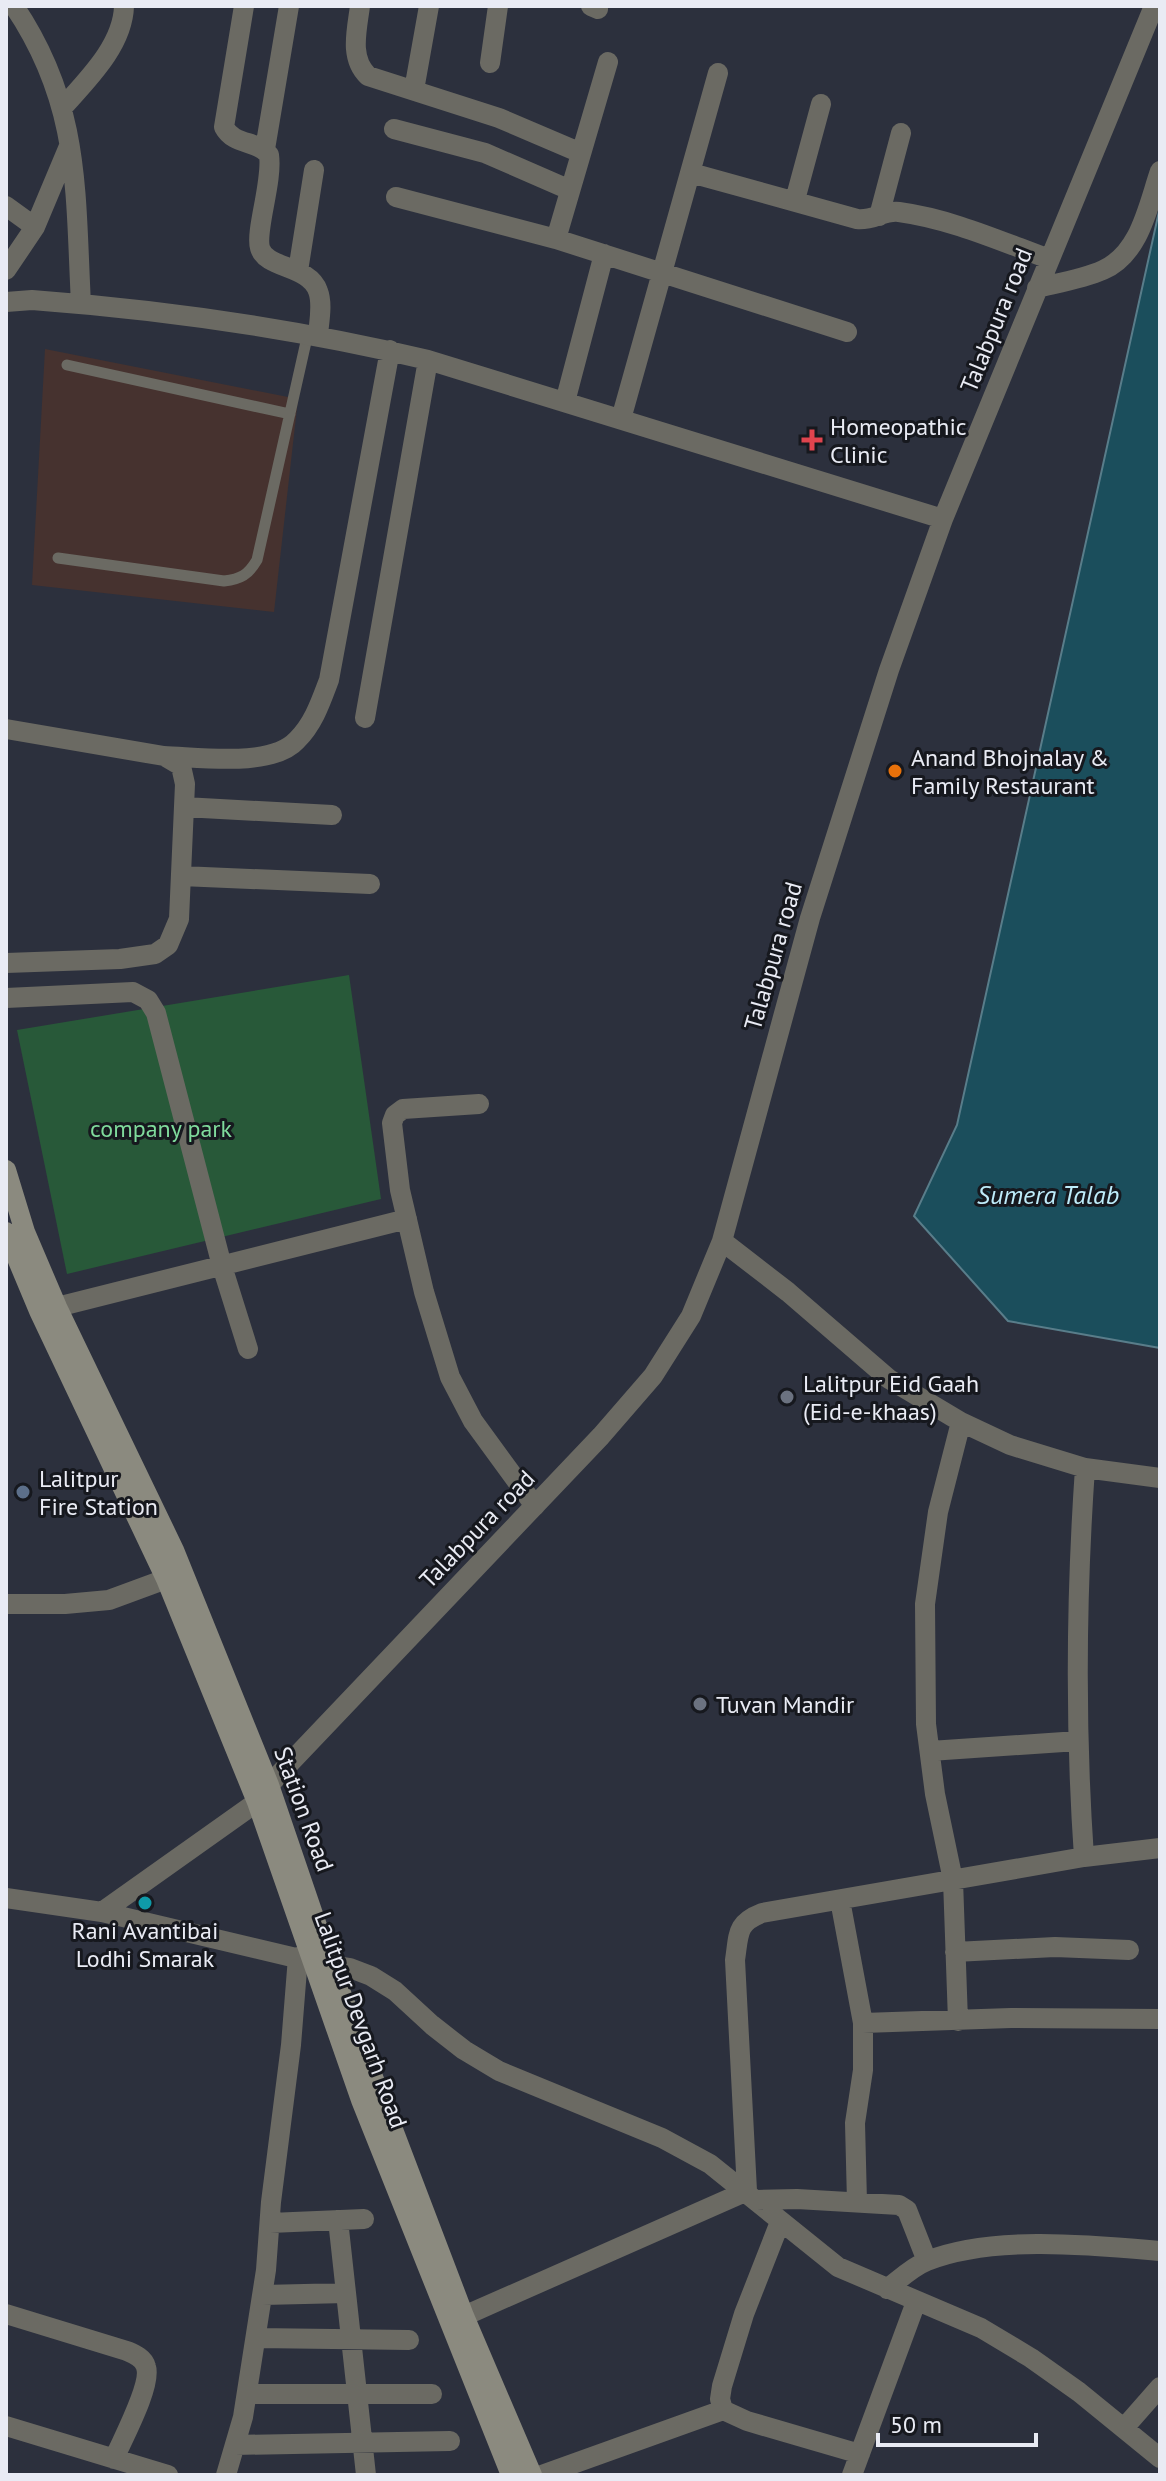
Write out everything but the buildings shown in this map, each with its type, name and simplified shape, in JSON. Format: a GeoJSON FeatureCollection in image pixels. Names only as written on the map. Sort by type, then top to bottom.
{"type":"FeatureCollection","features":[{"type":"Feature","properties":{"kind":"main road","name":"Station Road"},"geometry":{"type":"LineString","coordinates":[[6,1170],[25,1232],[57,1307],[174,1550],[269,1785],[313,1961],[532,2475]]}},
{"type":"Feature","properties":{"kind":"main road","name":"Lalitpur Devgarh Road"},"geometry":{"type":"LineString","coordinates":[[6,1232],[39,1311],[166,1579],[257,1802],[361,2100],[511,2475]]}},
{"type":"Feature","properties":{"kind":"street"},"geometry":{"type":"LineString","coordinates":[[14,6],[41,54],[63,107],[76,185],[81,304]]}},
{"type":"Feature","properties":{"kind":"street"},"geometry":{"type":"LineString","coordinates":[[63,107],[114,43],[124,19],[124,6]]}},
{"type":"Feature","properties":{"kind":"street"},"geometry":{"type":"LineString","coordinates":[[244,6],[224,127],[234,138],[265,149]]}},
{"type":"Feature","properties":{"kind":"street"},"geometry":{"type":"LineString","coordinates":[[289,6],[265,149],[270,162],[259,243],[265,257],[298,271],[313,282],[318,292],[313,334]]}},
{"type":"Feature","properties":{"kind":"street"},"geometry":{"type":"LineString","coordinates":[[360,6],[356,57],[360,69],[368,76],[499,118],[581,153]]}},
{"type":"Feature","properties":{"kind":"street"},"geometry":{"type":"LineString","coordinates":[[414,90],[429,6]]}},
{"type":"Feature","properties":{"kind":"street"},"geometry":{"type":"LineString","coordinates":[[490,63],[498,6]]}},
{"type":"Feature","properties":{"kind":"street","name":"Talabpura road"},"geometry":{"type":"LineString","coordinates":[[102,1912],[257,1802],[269,1785],[601,1436],[653,1376],[691,1316],[722,1241],[810,918],[889,670],[943,519],[1154,6]]}},
{"type":"Feature","properties":{"kind":"street"},"geometry":{"type":"LineString","coordinates":[[556,239],[608,62]]}},
{"type":"Feature","properties":{"kind":"street"},"geometry":{"type":"LineString","coordinates":[[621,419],[718,73]]}},
{"type":"Feature","properties":{"kind":"street"},"geometry":{"type":"LineString","coordinates":[[795,200],[821,104]]}},
{"type":"Feature","properties":{"kind":"street"},"geometry":{"type":"LineString","coordinates":[[394,129],[485,153],[570,190]]}},
{"type":"Feature","properties":{"kind":"street"},"geometry":{"type":"LineString","coordinates":[[879,216],[901,133]]}},
{"type":"Feature","properties":{"kind":"street"},"geometry":{"type":"LineString","coordinates":[[6,270],[35,227],[70,143]]}},
{"type":"Feature","properties":{"kind":"street"},"geometry":{"type":"LineString","coordinates":[[298,271],[314,170]]}},
{"type":"Feature","properties":{"kind":"street"},"geometry":{"type":"LineString","coordinates":[[1037,288],[1102,271],[1117,262],[1139,234],[1160,171]]}},
{"type":"Feature","properties":{"kind":"street"},"geometry":{"type":"LineString","coordinates":[[691,173],[857,219],[872,219],[886,213],[900,212],[948,223],[1049,259]]}},
{"type":"Feature","properties":{"kind":"street"},"geometry":{"type":"LineString","coordinates":[[396,197],[556,239],[847,332]]}},
{"type":"Feature","properties":{"kind":"street"},"geometry":{"type":"LineString","coordinates":[[6,206],[35,227]]}},
{"type":"Feature","properties":{"kind":"street"},"geometry":{"type":"LineString","coordinates":[[565,402],[604,254]]}},
{"type":"Feature","properties":{"kind":"street"},"geometry":{"type":"LineString","coordinates":[[6,302],[32,300],[199,316],[390,350],[943,519]]}},
{"type":"Feature","properties":{"kind":"street"},"geometry":{"type":"LineString","coordinates":[[6,729],[164,756],[251,758],[275,754],[295,743],[313,719],[329,680],[390,350]]}},
{"type":"Feature","properties":{"kind":"street"},"geometry":{"type":"LineString","coordinates":[[365,718],[428,360]]}},
{"type":"Feature","properties":{"kind":"street"},"geometry":{"type":"LineString","coordinates":[[6,963],[120,959],[155,954],[168,945],[179,919],[185,784],[181,766],[164,756]]}},
{"type":"Feature","properties":{"kind":"street"},"geometry":{"type":"LineString","coordinates":[[184,807],[332,815]]}},
{"type":"Feature","properties":{"kind":"street"},"geometry":{"type":"LineString","coordinates":[[181,876],[370,884]]}},
{"type":"Feature","properties":{"kind":"street"},"geometry":{"type":"LineString","coordinates":[[6,998],[133,992],[148,1000],[156,1013],[222,1266],[248,1349]]}},
{"type":"Feature","properties":{"kind":"street"},"geometry":{"type":"LineString","coordinates":[[479,1104],[403,1109],[395,1115],[392,1134],[424,1292],[450,1377],[473,1421],[535,1506]]}},
{"type":"Feature","properties":{"kind":"street"},"geometry":{"type":"LineString","coordinates":[[57,1307],[407,1219]]}},
{"type":"Feature","properties":{"kind":"street"},"geometry":{"type":"LineString","coordinates":[[722,1241],[788,1292],[889,1379],[961,1422],[1010,1445],[1085,1468],[1160,1478]]}},
{"type":"Feature","properties":{"kind":"street"},"geometry":{"type":"LineString","coordinates":[[958,2021],[953,1880],[935,1794],[926,1724],[925,1604],[938,1512],[961,1422]]}},
{"type":"Feature","properties":{"kind":"street"},"geometry":{"type":"LineString","coordinates":[[1084,1857],[1078,1741],[1078,1567],[1085,1468]]}},
{"type":"Feature","properties":{"kind":"street"},"geometry":{"type":"LineString","coordinates":[[6,1604],[109,1600],[166,1579]]}},
{"type":"Feature","properties":{"kind":"street"},"geometry":{"type":"LineString","coordinates":[[930,1751],[1078,1741]]}},
{"type":"Feature","properties":{"kind":"street"},"geometry":{"type":"LineString","coordinates":[[752,2196],[735,1960],[740,1928],[749,1918],[762,1913],[1084,1857],[1160,1848]]}},
{"type":"Feature","properties":{"kind":"street"},"geometry":{"type":"LineString","coordinates":[[6,1898],[102,1912],[371,1976],[395,1991],[464,2050],[499,2071],[662,2138],[710,2164],[838,2267],[981,2328],[1018,2350],[1079,2392],[1160,2458]]}},
{"type":"Feature","properties":{"kind":"street"},"geometry":{"type":"LineString","coordinates":[[840,1900],[863,2023],[863,2070],[855,2123],[857,2202]]}},
{"type":"Feature","properties":{"kind":"street"},"geometry":{"type":"LineString","coordinates":[[955,1952],[1055,1947],[1129,1950]]}},
{"type":"Feature","properties":{"kind":"street"},"geometry":{"type":"LineString","coordinates":[[226,2475],[248,2394],[263,2295],[291,2045],[313,1961]]}},
{"type":"Feature","properties":{"kind":"street"},"geometry":{"type":"LineString","coordinates":[[863,2023],[1043,2018],[1160,2019]]}},
{"type":"Feature","properties":{"kind":"street"},"geometry":{"type":"LineString","coordinates":[[464,2316],[752,2196],[899,2205],[907,2210],[927,2261]]}},
{"type":"Feature","properties":{"kind":"street"},"geometry":{"type":"LineString","coordinates":[[270,2223],[364,2219]]}},
{"type":"Feature","properties":{"kind":"street"},"geometry":{"type":"LineString","coordinates":[[338,2220],[366,2475]]}},
{"type":"Feature","properties":{"kind":"street"},"geometry":{"type":"LineString","coordinates":[[723,2410],[720,2399],[722,2386],[744,2314],[780,2222]]}},
{"type":"Feature","properties":{"kind":"street"},"geometry":{"type":"LineString","coordinates":[[887,2289],[927,2261],[972,2247],[1092,2245],[1160,2251]]}},
{"type":"Feature","properties":{"kind":"street"},"geometry":{"type":"LineString","coordinates":[[263,2295],[346,2293]]}},
{"type":"Feature","properties":{"kind":"street"},"geometry":{"type":"LineString","coordinates":[[852,2475],[916,2302]]}},
{"type":"Feature","properties":{"kind":"street"},"geometry":{"type":"LineString","coordinates":[[6,2314],[127,2351],[143,2360],[146,2382],[114,2459]]}},
{"type":"Feature","properties":{"kind":"street"},"geometry":{"type":"LineString","coordinates":[[257,2338],[409,2340]]}},
{"type":"Feature","properties":{"kind":"street"},"geometry":{"type":"LineString","coordinates":[[1124,2428],[1160,2387]]}},
{"type":"Feature","properties":{"kind":"street"},"geometry":{"type":"LineString","coordinates":[[248,2394],[432,2394]]}},
{"type":"Feature","properties":{"kind":"street"},"geometry":{"type":"LineString","coordinates":[[542,2475],[723,2410],[747,2421],[860,2454]]}},
{"type":"Feature","properties":{"kind":"street"},"geometry":{"type":"LineString","coordinates":[[6,2426],[168,2475]]}},
{"type":"Feature","properties":{"kind":"street"},"geometry":{"type":"LineString","coordinates":[[235,2445],[450,2441]]}},
{"type":"Feature","properties":{"kind":"lane"},"geometry":{"type":"LineString","coordinates":[[58,558],[224,581],[249,573],[257,560],[290,414],[313,334]]}},
{"type":"Feature","properties":{"kind":"lane"},"geometry":{"type":"LineString","coordinates":[[67,365],[290,414]]}},
{"type":"Feature","properties":{"kind":"shaded area"},"geometry":{"type":"Polygon","coordinates":[[[45,349],[298,399],[274,612],[32,585],[45,349]]]}},
{"type":"Feature","properties":{"kind":"green space","name":"company park"},"geometry":{"type":"Polygon","coordinates":[[[349,975],[381,1199],[67,1274],[17,1030],[349,975]]]}},
{"type":"Feature","properties":{"kind":"water","name":"Sumera Talab"},"geometry":{"type":"Polygon","coordinates":[[[1160,207],[1160,1348],[1008,1321],[914,1216],[957,1125],[1160,207]]]}},
{"type":"Feature","properties":{"kind":"place","name":"Homeopathic Clinic"},"geometry":{"type":"Point","coordinates":[812,440]}},
{"type":"Feature","properties":{"kind":"place","name":"Anand Bhojnalay & Family Restaurant"},"geometry":{"type":"Point","coordinates":[895,771]}},
{"type":"Feature","properties":{"kind":"place","name":"Lalitpur Eid Gaah (Eid-e-khaas)"},"geometry":{"type":"Point","coordinates":[787,1397]}},
{"type":"Feature","properties":{"kind":"place","name":"Lalitpur Fire Station"},"geometry":{"type":"Point","coordinates":[23,1492]}},
{"type":"Feature","properties":{"kind":"place","name":"Tuvan Mandir"},"geometry":{"type":"Point","coordinates":[700,1704]}},
{"type":"Feature","properties":{"kind":"place","name":"Rani Avantibai Lodhi Smarak"},"geometry":{"type":"Point","coordinates":[145,1903]}}]}
